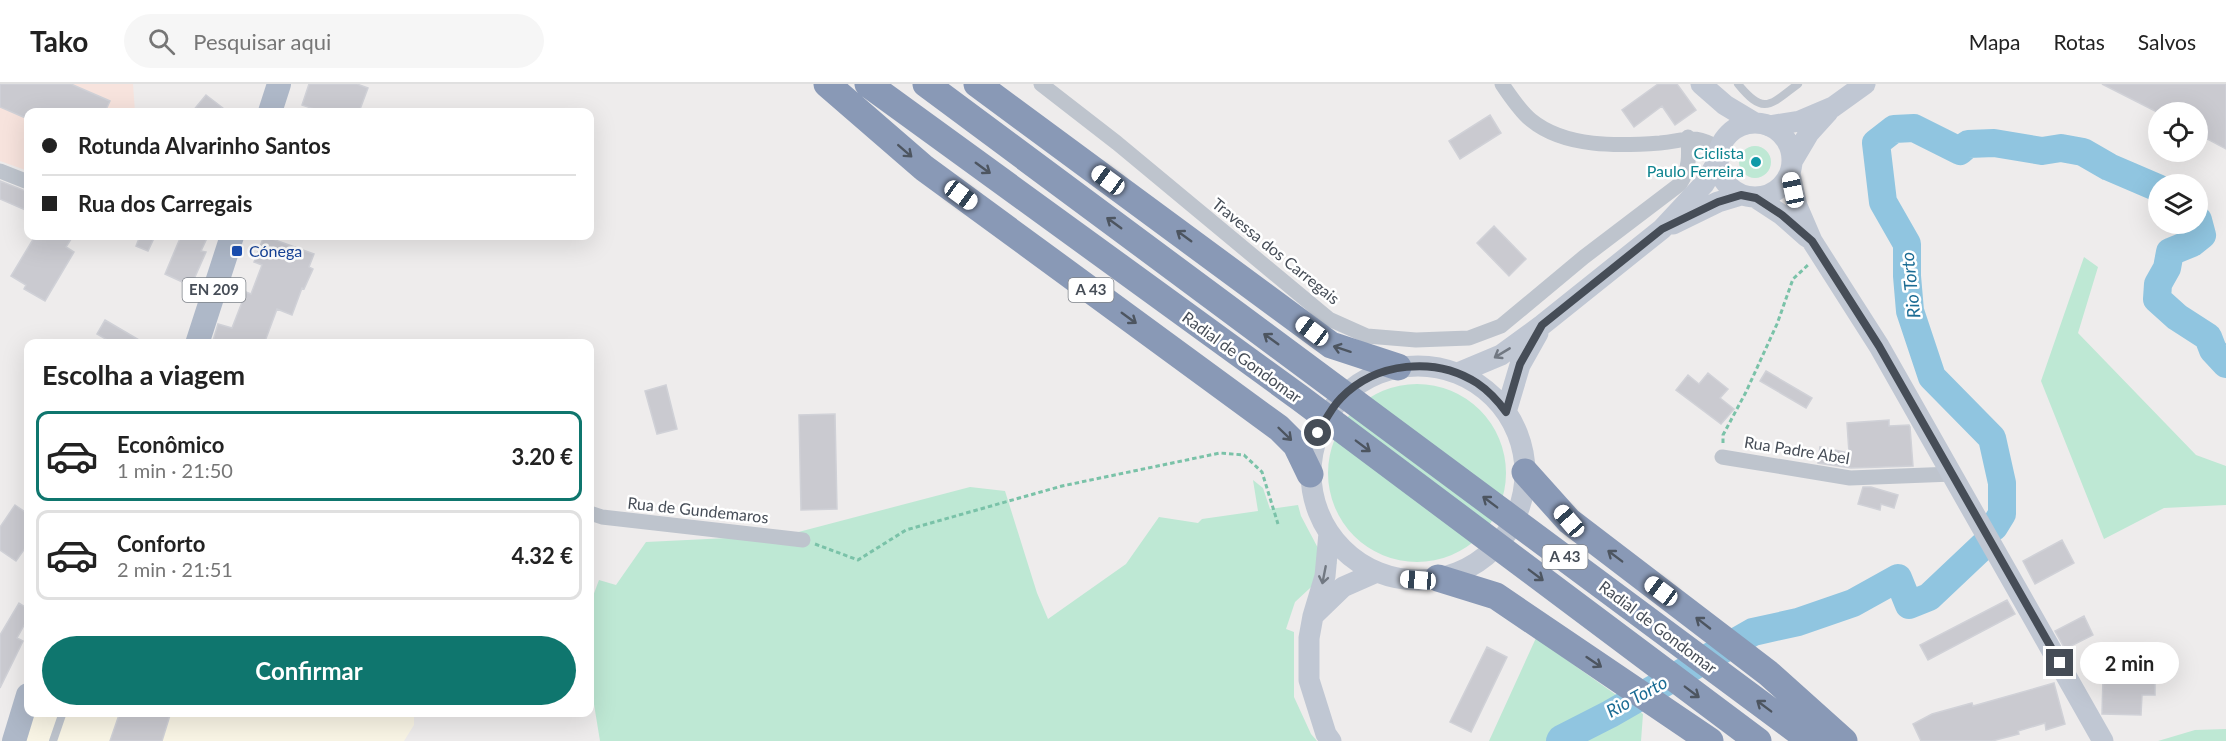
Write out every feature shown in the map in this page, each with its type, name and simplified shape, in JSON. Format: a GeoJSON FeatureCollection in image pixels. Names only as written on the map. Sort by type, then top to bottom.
{"type":"FeatureCollection","features":[{"type":"Feature","properties":{"kind":"highway","name":"A 43"},"geometry":{"type":"LineString","coordinates":[[827,84],[924,168],[1278,428],[1296,446],[1310,474]]}},
{"type":"Feature","properties":{"kind":"highway","name":"Radial de Gondomar"},"geometry":{"type":"LineString","coordinates":[[868,84],[1299,398],[1758,741]]}},
{"type":"Feature","properties":{"kind":"highway","name":"Radial de Gondomar"},"geometry":{"type":"LineString","coordinates":[[926,84],[1811,741]]}},
{"type":"Feature","properties":{"kind":"highway"},"geometry":{"type":"LineString","coordinates":[[977,84],[1331,345],[1398,367]]}},
{"type":"Feature","properties":{"kind":"highway","name":"A 43"},"geometry":{"type":"LineString","coordinates":[[1525,472],[1569,521],[1768,673],[1844,741]]}},
{"type":"Feature","properties":{"kind":"highway"},"geometry":{"type":"LineString","coordinates":[[1438,578],[1496,596],[1710,741]]}},
{"type":"Feature","properties":{"kind":"main road"},"geometry":{"type":"LineString","coordinates":[[271,108],[279,84]]}},
{"type":"Feature","properties":{"kind":"main road","name":"EN 209"},"geometry":{"type":"LineString","coordinates":[[199,339],[230,240]]}},
{"type":"Feature","properties":{"kind":"main road"},"geometry":{"type":"LineString","coordinates":[[14,741],[24,708]]}},
{"type":"Feature","properties":{"kind":"street","name":"Travessa dos Carregais"},"geometry":{"type":"LineString","coordinates":[[1041,84],[1329,319],[1367,336],[1387,338],[1416,340],[1469,338],[1501,326],[1584,257],[1680,184],[1687,172],[1688,137]]}},
{"type":"Feature","properties":{"kind":"street"},"geometry":{"type":"LineString","coordinates":[[1502,84],[1531,120],[1558,135],[1614,145],[1662,142],[1688,137],[1704,140],[1720,151]]}},
{"type":"Feature","properties":{"kind":"street"},"geometry":{"type":"LineString","coordinates":[[1700,84],[1725,105],[1782,134],[1790,146],[1797,206],[1817,249],[1879,346],[2103,741]]}},
{"type":"Feature","properties":{"kind":"street"},"geometry":{"type":"LineString","coordinates":[[1700,84],[1715,115],[1721,175],[1729,187],[1782,215],[1817,249]]}},
{"type":"Feature","properties":{"kind":"street"},"geometry":{"type":"LineString","coordinates":[[1662,229],[1718,202],[1748,196],[1770,195],[1782,186],[1809,133],[1833,107],[1865,84]]}},
{"type":"Feature","properties":{"kind":"street"},"geometry":{"type":"LineString","coordinates":[[1458,373],[1501,355],[1662,229],[1704,184],[1729,134],[1741,126],[1800,121],[1833,107]]}},
{"type":"Feature","properties":{"kind":"street"},"geometry":{"type":"LineString","coordinates":[[0,171],[24,180]]}},
{"type":"Feature","properties":{"kind":"street"},"geometry":{"type":"LineString","coordinates":[[1506,412],[1520,364],[1542,325]]}},
{"type":"Feature","properties":{"kind":"street"},"geometry":{"type":"LineString","coordinates":[[1398,367],[1438,367],[1458,373],[1477,383],[1493,396],[1506,412],[1523,451],[1525,472],[1523,493],[1517,513],[1501,540],[1478,562],[1459,572],[1438,578],[1418,580],[1397,578],[1359,563],[1342,549],[1329,533],[1312,495],[1310,474],[1312,453],[1318,433],[1328,414],[1357,384],[1398,367]]}},
{"type":"Feature","properties":{"kind":"street","name":"Rua Padre Abel"},"geometry":{"type":"LineString","coordinates":[[1722,457],[1850,478],[1953,474]]}},
{"type":"Feature","properties":{"kind":"street","name":"Rua de Gundemaros"},"geometry":{"type":"LineString","coordinates":[[594,514],[802,540]]}},
{"type":"Feature","properties":{"kind":"street"},"geometry":{"type":"LineString","coordinates":[[1329,533],[1325,576],[1309,638],[1309,680],[1326,734],[1331,741]]}},
{"type":"Feature","properties":{"kind":"street"},"geometry":{"type":"LineString","coordinates":[[1313,616],[1343,587],[1377,572]]}},
{"type":"Feature","properties":{"kind":"lane"},"geometry":{"type":"LineString","coordinates":[[1738,84],[1750,99],[1763,105],[1771,104],[1798,84]]}},
{"type":"Feature","properties":{"kind":"lane"},"geometry":{"type":"LineString","coordinates":[[53,741],[61,717]]}},
{"type":"Feature","properties":{"kind":"path","name":"Rua Padre Abel"},"geometry":{"type":"LineString","coordinates":[[1722,457],[1723,435],[1778,324],[1793,279],[1805,267],[1817,249]]}},
{"type":"Feature","properties":{"kind":"path"},"geometry":{"type":"LineString","coordinates":[[802,540],[858,560],[906,530],[1062,486],[1220,453],[1244,455],[1262,472],[1278,524]]}},
{"type":"Feature","properties":{"kind":"shaded area"},"geometry":{"type":"Polygon","coordinates":[[[0,84],[133,84],[135,108],[24,108],[24,170],[0,161],[0,84]]]}},
{"type":"Feature","properties":{"kind":"shaded area"},"geometry":{"type":"Polygon","coordinates":[[[28,717],[414,717],[414,725],[404,741],[20,741],[28,717]]]}},
{"type":"Feature","properties":{"kind":"green space"},"geometry":{"type":"Polygon","coordinates":[[[1755,146],[1766,151],[1771,162],[1766,173],[1755,178],[1744,173],[1739,162],[1744,151],[1755,146]]]}},
{"type":"Feature","properties":{"kind":"green space"},"geometry":{"type":"Polygon","coordinates":[[[2084,257],[2098,267],[2078,333],[2196,455],[2226,466],[2226,505],[2164,508],[2104,539],[2041,381],[2084,257]]]}},
{"type":"Feature","properties":{"kind":"green space"},"geometry":{"type":"Polygon","coordinates":[[[1417,384],[1451,391],[1480,410],[1499,439],[1506,473],[1499,507],[1480,536],[1451,555],[1417,562],[1383,555],[1354,536],[1335,507],[1328,473],[1335,439],[1354,410],[1383,391],[1417,384]]]}},
{"type":"Feature","properties":{"kind":"green space"},"geometry":{"type":"Polygon","coordinates":[[[1253,480],[1263,488],[1270,509],[1298,505],[1301,516],[1319,550],[1337,563],[1295,602],[1286,629],[1294,632],[1294,697],[1311,734],[1317,741],[600,741],[594,704],[594,593],[599,580],[616,585],[646,542],[787,535],[970,487],[1005,491],[1037,593],[1048,619],[1126,564],[1159,517],[1198,523],[1202,519],[1258,511],[1253,480]]]}},
{"type":"Feature","properties":{"kind":"green space"},"geometry":{"type":"Polygon","coordinates":[[[1536,638],[1643,714],[1641,741],[1489,741],[1536,638]]]}},
{"type":"Feature","properties":{"kind":"green space"},"geometry":{"type":"Polygon","coordinates":[[[2226,729],[2226,741],[2158,741],[2195,730],[2226,729]]]}},
{"type":"Feature","properties":{"kind":"building"},"geometry":{"type":"Polygon","coordinates":[[[0,84],[71,84],[110,101],[107,108],[24,108],[24,117],[0,107],[0,84]]]}},
{"type":"Feature","properties":{"kind":"building"},"geometry":{"type":"Polygon","coordinates":[[[309,84],[357,84],[368,88],[360,108],[311,108],[302,105],[309,84]]]}},
{"type":"Feature","properties":{"kind":"building"},"geometry":{"type":"Polygon","coordinates":[[[1658,84],[1677,84],[1696,110],[1675,125],[1662,106],[1634,127],[1622,110],[1658,84]]]}},
{"type":"Feature","properties":{"kind":"building"},"geometry":{"type":"Polygon","coordinates":[[[2102,84],[2226,84],[2226,149],[2208,139],[2208,102],[2148,102],[2148,107],[2102,84]]]}},
{"type":"Feature","properties":{"kind":"building"},"geometry":{"type":"Polygon","coordinates":[[[206,95],[223,108],[195,108],[206,95]]]}},
{"type":"Feature","properties":{"kind":"building"},"geometry":{"type":"Polygon","coordinates":[[[1490,115],[1501,133],[1460,159],[1449,141],[1490,115]]]}},
{"type":"Feature","properties":{"kind":"building"},"geometry":{"type":"Polygon","coordinates":[[[0,181],[24,190],[24,209],[0,199],[0,181]]]}},
{"type":"Feature","properties":{"kind":"building"},"geometry":{"type":"Polygon","coordinates":[[[1494,226],[1526,259],[1509,276],[1477,243],[1494,226]]]}},
{"type":"Feature","properties":{"kind":"building"},"geometry":{"type":"Polygon","coordinates":[[[33,240],[70,240],[66,247],[74,252],[45,301],[24,289],[26,285],[11,276],[33,240]]]}},
{"type":"Feature","properties":{"kind":"building"},"geometry":{"type":"Polygon","coordinates":[[[138,240],[153,240],[148,251],[136,246],[138,240]]]}},
{"type":"Feature","properties":{"kind":"building"},"geometry":{"type":"Polygon","coordinates":[[[179,240],[206,240],[201,251],[206,252],[191,286],[165,274],[179,240]]]}},
{"type":"Feature","properties":{"kind":"building"},"geometry":{"type":"Polygon","coordinates":[[[262,240],[275,240],[314,254],[309,267],[313,269],[304,289],[302,288],[292,315],[277,309],[266,339],[214,339],[218,324],[232,328],[246,292],[251,294],[262,265],[254,262],[262,240]]]}},
{"type":"Feature","properties":{"kind":"building"},"geometry":{"type":"Polygon","coordinates":[[[105,320],[137,339],[106,339],[97,334],[105,320]]]}},
{"type":"Feature","properties":{"kind":"building"},"geometry":{"type":"Polygon","coordinates":[[[1766,371],[1812,398],[1806,408],[1760,381],[1766,371]]]}},
{"type":"Feature","properties":{"kind":"building"},"geometry":{"type":"Polygon","coordinates":[[[1708,373],[1728,389],[1720,398],[1734,409],[1721,424],[1676,390],[1688,375],[1699,384],[1708,373]]]}},
{"type":"Feature","properties":{"kind":"building"},"geometry":{"type":"Polygon","coordinates":[[[666,385],[677,429],[657,434],[645,391],[666,385]]]}},
{"type":"Feature","properties":{"kind":"building"},"geometry":{"type":"Polygon","coordinates":[[[835,414],[837,509],[801,510],[799,415],[835,414]]]}},
{"type":"Feature","properties":{"kind":"building"},"geometry":{"type":"Polygon","coordinates":[[[1889,420],[1889,426],[1909,425],[1913,466],[1851,468],[1818,463],[1820,447],[1849,453],[1847,423],[1889,420]]]}},
{"type":"Feature","properties":{"kind":"building"},"geometry":{"type":"Polygon","coordinates":[[[1863,487],[1898,495],[1894,508],[1881,504],[1880,510],[1858,504],[1863,487]]]}},
{"type":"Feature","properties":{"kind":"building"},"geometry":{"type":"Polygon","coordinates":[[[15,505],[24,511],[24,550],[16,561],[0,550],[0,527],[15,505]]]}},
{"type":"Feature","properties":{"kind":"building"},"geometry":{"type":"Polygon","coordinates":[[[2062,540],[2074,563],[2035,584],[2023,561],[2062,540]]]}},
{"type":"Feature","properties":{"kind":"building"},"geometry":{"type":"Polygon","coordinates":[[[2007,600],[2015,614],[1928,660],[1920,645],[2007,600]]]}},
{"type":"Feature","properties":{"kind":"building"},"geometry":{"type":"Polygon","coordinates":[[[19,603],[24,606],[24,625],[17,638],[23,641],[0,688],[0,635],[19,603]]]}},
{"type":"Feature","properties":{"kind":"building"},"geometry":{"type":"Polygon","coordinates":[[[2084,616],[2093,635],[2065,649],[2055,631],[2084,616]]]}},
{"type":"Feature","properties":{"kind":"building"},"geometry":{"type":"Polygon","coordinates":[[[1487,647],[1507,657],[1471,732],[1450,722],[1487,647]]]}},
{"type":"Feature","properties":{"kind":"building"},"geometry":{"type":"Polygon","coordinates":[[[2103,677],[2155,678],[2155,695],[2142,695],[2141,715],[2102,714],[2103,677]]]}},
{"type":"Feature","properties":{"kind":"building"},"geometry":{"type":"Polygon","coordinates":[[[2054,683],[2065,724],[2046,730],[2045,723],[2018,731],[2019,734],[1992,741],[1921,741],[1913,724],[1932,714],[1972,703],[1973,706],[2054,683]]]}},
{"type":"Feature","properties":{"kind":"building"},"geometry":{"type":"Polygon","coordinates":[[[118,717],[169,717],[162,741],[110,741],[118,717]]]}},
{"type":"Feature","properties":{"kind":"waterway","name":"Rio Torto"},"geometry":{"type":"LineString","coordinates":[[1994,527],[2002,514],[2002,483],[1992,438],[1932,377],[1910,311],[1907,244],[1883,202],[1876,143],[1894,129],[1914,128],[1960,151],[1968,144],[1994,143],[2042,151],[2061,148],[2083,152],[2109,167],[2148,184]]}},
{"type":"Feature","properties":{"kind":"waterway","name":"Rio Torto"},"geometry":{"type":"LineString","coordinates":[[2202,234],[2192,243],[2170,252],[2167,268],[2158,284],[2157,299],[2177,317],[2208,337],[2213,350],[2226,364]]}},
{"type":"Feature","properties":{"kind":"waterway","name":"Rio Torto"},"geometry":{"type":"LineString","coordinates":[[1560,741],[1753,632],[1798,622],[1853,603],[1898,578],[1909,605],[1929,597],[1983,546]]}},
{"type":"Feature","properties":{"kind":"place","name":"Ciclista Paulo Ferreira"},"geometry":{"type":"Point","coordinates":[1756,162]}},
{"type":"Feature","properties":{"kind":"place","name":"Cónega"},"geometry":{"type":"Point","coordinates":[237,251]}},
{"type":"Feature","properties":{"kind":"route"},"geometry":{"type":"LineString","coordinates":[[1318,433],[1328,414],[1357,384],[1398,367],[1438,367],[1458,373],[1477,383],[1493,396],[1506,412],[1520,364],[1542,325],[1662,229],[1718,202],[1741,195],[1756,198],[1782,215],[1812,241],[1879,346],[2060,663]]}}]}
